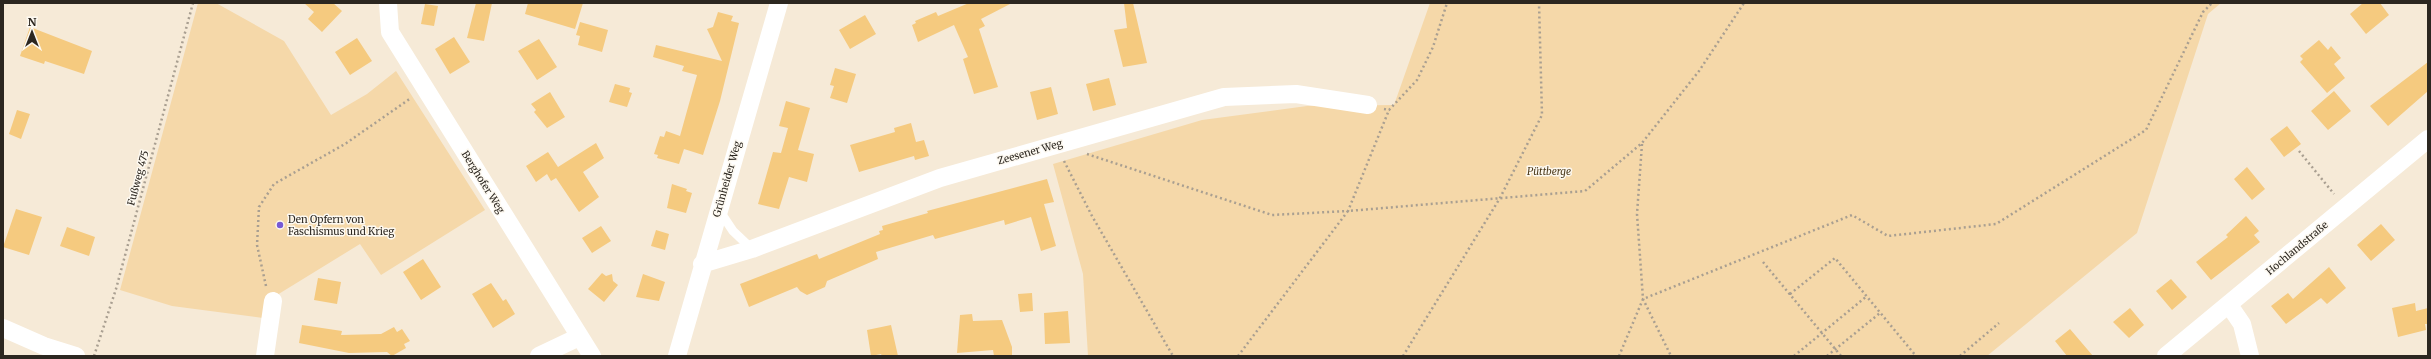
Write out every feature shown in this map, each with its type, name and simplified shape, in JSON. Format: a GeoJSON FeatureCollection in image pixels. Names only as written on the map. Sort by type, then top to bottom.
{"type":"FeatureCollection","features":[{"type":"Feature","properties":{"kind":"street","name":"Berghofer Weg"},"geometry":{"type":"LineString","coordinates":[[388,3],[390,32],[592,356]]}},
{"type":"Feature","properties":{"kind":"street","name":"Grünheider Weg"},"geometry":{"type":"LineString","coordinates":[[677,356],[718,208],[779,3]]}},
{"type":"Feature","properties":{"kind":"street","name":"Zeesener Weg"},"geometry":{"type":"LineString","coordinates":[[702,264],[752,249],[940,178],[1224,97],[1296,94],[1368,105]]}},
{"type":"Feature","properties":{"kind":"street","name":"Hochlandstraße"},"geometry":{"type":"LineString","coordinates":[[2166,356],[2428,139]]}},
{"type":"Feature","properties":{"kind":"street"},"geometry":{"type":"LineString","coordinates":[[265,356],[273,301]]}},
{"type":"Feature","properties":{"kind":"street"},"geometry":{"type":"LineString","coordinates":[[2229,305],[2242,324],[2250,356]]}},
{"type":"Feature","properties":{"kind":"street"},"geometry":{"type":"LineString","coordinates":[[3,328],[44,346],[76,356]]}},
{"type":"Feature","properties":{"kind":"street"},"geometry":{"type":"LineString","coordinates":[[539,356],[579,337]]}},
{"type":"Feature","properties":{"kind":"lane"},"geometry":{"type":"LineString","coordinates":[[718,208],[733,231],[752,249]]}},
{"type":"Feature","properties":{"kind":"path","name":"Fußweg 475"},"geometry":{"type":"LineString","coordinates":[[94,356],[116,289],[193,3]]}},
{"type":"Feature","properties":{"kind":"path"},"geometry":{"type":"LineString","coordinates":[[1238,356],[1348,211],[1389,110],[1417,80],[1433,47],[1447,3]]}},
{"type":"Feature","properties":{"kind":"path"},"geometry":{"type":"LineString","coordinates":[[1403,356],[1500,198],[1542,115],[1539,3]]}},
{"type":"Feature","properties":{"kind":"path"},"geometry":{"type":"LineString","coordinates":[[1738,3],[1738,9]]}},
{"type":"Feature","properties":{"kind":"path"},"geometry":{"type":"LineString","coordinates":[[1086,154],[1272,215],[1348,211],[1585,192],[1642,144],[1699,72],[1738,9],[1744,3]]}},
{"type":"Feature","properties":{"kind":"path"},"geometry":{"type":"LineString","coordinates":[[1618,356],[1643,299],[1852,215],[1888,236],[1996,224],[2146,130],[2203,12],[2212,3]]}},
{"type":"Feature","properties":{"kind":"path"},"geometry":{"type":"LineString","coordinates":[[273,301],[265,283],[257,245],[259,207],[274,184],[345,144],[426,88]]}},
{"type":"Feature","properties":{"kind":"path"},"geometry":{"type":"LineString","coordinates":[[1368,105],[1389,110]]}},
{"type":"Feature","properties":{"kind":"path"},"geometry":{"type":"LineString","coordinates":[[1056,144],[1092,216],[1173,356]]}},
{"type":"Feature","properties":{"kind":"path"},"geometry":{"type":"LineString","coordinates":[[1642,144],[1638,214],[1643,299],[1671,356]]}},
{"type":"Feature","properties":{"kind":"path"},"geometry":{"type":"LineString","coordinates":[[2299,151],[2333,193]]}},
{"type":"Feature","properties":{"kind":"path"},"geometry":{"type":"LineString","coordinates":[[1790,294],[1835,258],[1916,356]]}},
{"type":"Feature","properties":{"kind":"path"},"geometry":{"type":"LineString","coordinates":[[1763,262],[1841,356]]}},
{"type":"Feature","properties":{"kind":"path"},"geometry":{"type":"LineString","coordinates":[[1794,356],[1867,296]]}},
{"type":"Feature","properties":{"kind":"path"},"geometry":{"type":"LineString","coordinates":[[1827,356],[1880,313]]}},
{"type":"Feature","properties":{"kind":"path"},"geometry":{"type":"LineString","coordinates":[[1960,356],[1999,323]]}},
{"type":"Feature","properties":{"kind":"green space"},"geometry":{"type":"Polygon","coordinates":[[[198,3],[216,3],[284,41],[331,115],[367,94],[396,71],[485,210],[381,275],[360,244],[264,303],[263,318],[172,306],[120,290],[198,3]]]}},
{"type":"Feature","properties":{"kind":"green space","name":"Püttberge"},"geometry":{"type":"Polygon","coordinates":[[[1430,3],[2221,3],[2208,14],[2137,233],[1987,356],[1088,356],[1083,274],[1053,164],[1202,120],[1307,106],[1394,105],[1430,3]]]}},
{"type":"Feature","properties":{"kind":"building"},"geometry":{"type":"Polygon","coordinates":[[[304,3],[333,3],[342,11],[322,32],[308,19],[314,12],[304,3]]]}},
{"type":"Feature","properties":{"kind":"building"},"geometry":{"type":"Polygon","coordinates":[[[476,3],[492,3],[484,41],[467,38],[476,3]]]}},
{"type":"Feature","properties":{"kind":"building"},"geometry":{"type":"Polygon","coordinates":[[[528,3],[583,3],[575,29],[525,14],[528,3]]]}},
{"type":"Feature","properties":{"kind":"building"},"geometry":{"type":"Polygon","coordinates":[[[969,3],[1012,3],[981,19],[985,26],[979,29],[998,87],[974,94],[963,59],[968,57],[954,25],[918,42],[912,25],[916,23],[915,21],[936,12],[938,16],[969,3]]]}},
{"type":"Feature","properties":{"kind":"building"},"geometry":{"type":"Polygon","coordinates":[[[1124,3],[1133,3],[1147,63],[1123,67],[1114,30],[1127,28],[1124,3]]]}},
{"type":"Feature","properties":{"kind":"building"},"geometry":{"type":"Polygon","coordinates":[[[2363,3],[2380,3],[2389,15],[2366,34],[2350,14],[2363,3]]]}},
{"type":"Feature","properties":{"kind":"building"},"geometry":{"type":"Polygon","coordinates":[[[425,4],[438,6],[434,26],[421,24],[425,4]]]}},
{"type":"Feature","properties":{"kind":"building"},"geometry":{"type":"Polygon","coordinates":[[[718,12],[733,16],[731,21],[739,23],[720,101],[703,155],[684,149],[679,164],[657,158],[658,155],[654,154],[660,136],[664,137],[666,131],[680,136],[697,75],[682,71],[684,66],[653,57],[656,45],[722,61],[707,29],[713,27],[718,12]]]}},
{"type":"Feature","properties":{"kind":"building"},"geometry":{"type":"Polygon","coordinates":[[[865,15],[876,34],[850,49],[839,30],[865,15]]]}},
{"type":"Feature","properties":{"kind":"building"},"geometry":{"type":"Polygon","coordinates":[[[580,22],[608,30],[602,52],[578,45],[580,36],[576,35],[580,22]]]}},
{"type":"Feature","properties":{"kind":"building"},"geometry":{"type":"Polygon","coordinates":[[[30,27],[92,51],[84,74],[45,61],[44,64],[20,56],[30,27]]]}},
{"type":"Feature","properties":{"kind":"building"},"geometry":{"type":"Polygon","coordinates":[[[454,37],[470,62],[450,74],[435,49],[454,37]]]}},
{"type":"Feature","properties":{"kind":"building"},"geometry":{"type":"Polygon","coordinates":[[[357,38],[372,61],[350,75],[335,52],[357,38]]]}},
{"type":"Feature","properties":{"kind":"building"},"geometry":{"type":"Polygon","coordinates":[[[539,39],[557,67],[537,80],[518,51],[539,39]]]}},
{"type":"Feature","properties":{"kind":"building"},"geometry":{"type":"Polygon","coordinates":[[[2319,40],[2328,50],[2331,46],[2341,58],[2334,64],[2345,78],[2327,93],[2300,62],[2303,59],[2300,56],[2319,40]]]}},
{"type":"Feature","properties":{"kind":"building"},"geometry":{"type":"Polygon","coordinates":[[[2428,62],[2428,91],[2388,126],[2370,106],[2428,62]]]}},
{"type":"Feature","properties":{"kind":"building"},"geometry":{"type":"Polygon","coordinates":[[[835,68],[856,74],[847,103],[830,98],[834,86],[830,85],[835,68]]]}},
{"type":"Feature","properties":{"kind":"building"},"geometry":{"type":"Polygon","coordinates":[[[1109,78],[1116,105],[1093,111],[1086,84],[1109,78]]]}},
{"type":"Feature","properties":{"kind":"building"},"geometry":{"type":"Polygon","coordinates":[[[615,84],[630,88],[629,92],[632,93],[627,107],[609,102],[615,84]]]}},
{"type":"Feature","properties":{"kind":"building"},"geometry":{"type":"Polygon","coordinates":[[[1051,87],[1058,114],[1037,120],[1030,92],[1051,87]]]}},
{"type":"Feature","properties":{"kind":"building"},"geometry":{"type":"Polygon","coordinates":[[[2334,91],[2351,111],[2328,130],[2311,111],[2334,91]]]}},
{"type":"Feature","properties":{"kind":"building"},"geometry":{"type":"Polygon","coordinates":[[[550,92],[565,117],[547,128],[534,112],[536,110],[531,104],[550,92]]]}},
{"type":"Feature","properties":{"kind":"building"},"geometry":{"type":"Polygon","coordinates":[[[786,101],[810,108],[798,150],[814,154],[807,182],[789,177],[779,209],[758,204],[773,152],[781,153],[788,128],[779,126],[786,101]]]}},
{"type":"Feature","properties":{"kind":"building"},"geometry":{"type":"Polygon","coordinates":[[[17,110],[30,114],[21,139],[9,134],[17,110]]]}},
{"type":"Feature","properties":{"kind":"building"},"geometry":{"type":"Polygon","coordinates":[[[911,123],[916,142],[924,140],[929,156],[915,160],[914,156],[859,172],[850,145],[895,132],[894,128],[911,123]]]}},
{"type":"Feature","properties":{"kind":"building"},"geometry":{"type":"Polygon","coordinates":[[[2287,126],[2301,144],[2284,157],[2270,139],[2287,126]]]}},
{"type":"Feature","properties":{"kind":"building"},"geometry":{"type":"Polygon","coordinates":[[[596,143],[604,158],[583,172],[599,197],[579,212],[556,178],[551,181],[547,174],[536,182],[526,166],[548,152],[558,167],[596,143]]]}},
{"type":"Feature","properties":{"kind":"building"},"geometry":{"type":"Polygon","coordinates":[[[2247,167],[2265,189],[2252,200],[2234,179],[2247,167]]]}},
{"type":"Feature","properties":{"kind":"building"},"geometry":{"type":"Polygon","coordinates":[[[1047,179],[1054,202],[1044,204],[1056,246],[1041,251],[1031,217],[1005,225],[1004,220],[935,239],[933,235],[876,252],[878,259],[827,281],[825,287],[807,295],[800,291],[797,287],[749,307],[740,284],[817,254],[819,259],[880,234],[879,231],[883,230],[882,226],[928,213],[927,211],[1047,179]]]}},
{"type":"Feature","properties":{"kind":"building"},"geometry":{"type":"Polygon","coordinates":[[[672,184],[687,189],[686,191],[692,193],[686,213],[667,208],[672,184]]]}},
{"type":"Feature","properties":{"kind":"building"},"geometry":{"type":"Polygon","coordinates":[[[16,209],[42,217],[29,255],[3,247],[16,209]]]}},
{"type":"Feature","properties":{"kind":"building"},"geometry":{"type":"Polygon","coordinates":[[[2246,216],[2259,231],[2254,235],[2260,242],[2211,280],[2196,262],[2228,237],[2226,235],[2246,216]]]}},
{"type":"Feature","properties":{"kind":"building"},"geometry":{"type":"Polygon","coordinates":[[[2381,224],[2395,240],[2371,261],[2357,245],[2381,224]]]}},
{"type":"Feature","properties":{"kind":"building"},"geometry":{"type":"Polygon","coordinates":[[[601,226],[611,241],[592,253],[582,238],[601,226]]]}},
{"type":"Feature","properties":{"kind":"building"},"geometry":{"type":"Polygon","coordinates":[[[67,227],[95,237],[89,256],[60,246],[67,227]]]}},
{"type":"Feature","properties":{"kind":"building"},"geometry":{"type":"Polygon","coordinates":[[[656,230],[669,234],[665,250],[651,246],[656,230]]]}},
{"type":"Feature","properties":{"kind":"building"},"geometry":{"type":"Polygon","coordinates":[[[423,259],[441,287],[421,300],[403,272],[423,259]]]}},
{"type":"Feature","properties":{"kind":"building"},"geometry":{"type":"Polygon","coordinates":[[[2329,267],[2346,288],[2327,304],[2321,298],[2286,324],[2271,306],[2288,293],[2293,299],[2329,267]]]}},
{"type":"Feature","properties":{"kind":"building"},"geometry":{"type":"Polygon","coordinates":[[[602,273],[606,276],[612,274],[613,281],[618,285],[604,302],[588,289],[602,273]]]}},
{"type":"Feature","properties":{"kind":"building"},"geometry":{"type":"Polygon","coordinates":[[[643,274],[665,282],[659,301],[636,297],[643,274]]]}},
{"type":"Feature","properties":{"kind":"building"},"geometry":{"type":"Polygon","coordinates":[[[318,278],[341,282],[337,304],[314,300],[318,278]]]}},
{"type":"Feature","properties":{"kind":"building"},"geometry":{"type":"Polygon","coordinates":[[[2171,279],[2187,297],[2172,310],[2156,291],[2171,279]]]}},
{"type":"Feature","properties":{"kind":"building"},"geometry":{"type":"Polygon","coordinates":[[[491,283],[503,301],[506,299],[515,314],[493,328],[472,294],[491,283]]]}},
{"type":"Feature","properties":{"kind":"building"},"geometry":{"type":"Polygon","coordinates":[[[1032,293],[1033,311],[1020,312],[1018,294],[1032,293]]]}},
{"type":"Feature","properties":{"kind":"building"},"geometry":{"type":"Polygon","coordinates":[[[2415,303],[2416,311],[2428,308],[2428,324],[2425,324],[2426,330],[2398,337],[2392,308],[2415,303]]]}},
{"type":"Feature","properties":{"kind":"building"},"geometry":{"type":"Polygon","coordinates":[[[2130,308],[2144,325],[2129,338],[2113,322],[2130,308]]]}},
{"type":"Feature","properties":{"kind":"building"},"geometry":{"type":"Polygon","coordinates":[[[1068,311],[1070,343],[1045,344],[1044,313],[1068,311]]]}},
{"type":"Feature","properties":{"kind":"building"},"geometry":{"type":"Polygon","coordinates":[[[972,314],[973,321],[1002,320],[1012,347],[1012,356],[994,356],[993,350],[957,353],[960,315],[972,314]]]}},
{"type":"Feature","properties":{"kind":"building"},"geometry":{"type":"Polygon","coordinates":[[[302,325],[342,331],[341,335],[381,334],[394,327],[397,332],[402,329],[410,341],[404,344],[406,348],[392,356],[387,352],[349,353],[299,343],[302,325]]]}},
{"type":"Feature","properties":{"kind":"building"},"geometry":{"type":"Polygon","coordinates":[[[891,325],[898,356],[882,356],[881,354],[871,356],[867,330],[891,325]]]}},
{"type":"Feature","properties":{"kind":"building"},"geometry":{"type":"Polygon","coordinates":[[[2070,329],[2093,356],[2067,356],[2055,341],[2070,329]]]}},
{"type":"Feature","properties":{"kind":"place","name":"Den Opfern von Faschismus und Krieg"},"geometry":{"type":"Point","coordinates":[280,225]}}]}
